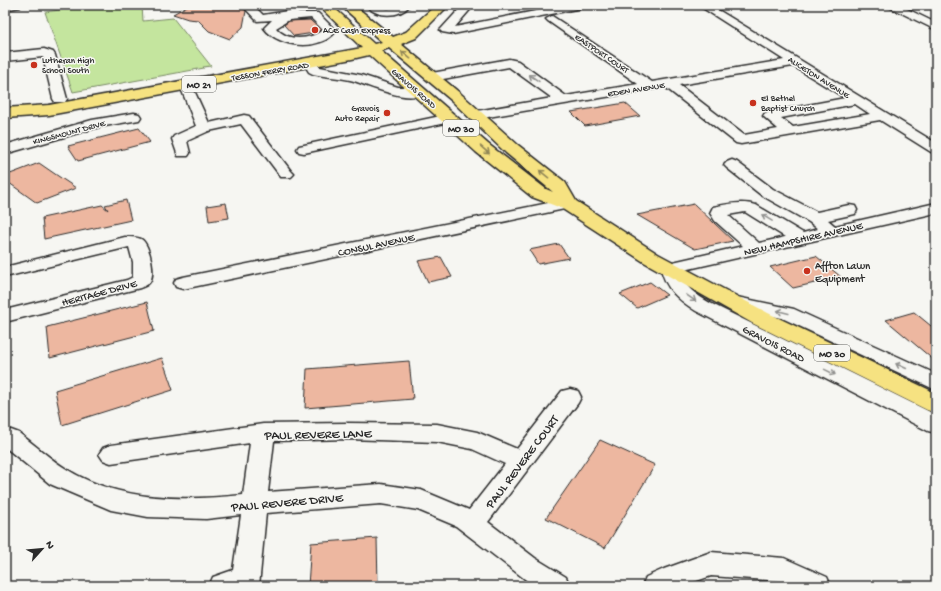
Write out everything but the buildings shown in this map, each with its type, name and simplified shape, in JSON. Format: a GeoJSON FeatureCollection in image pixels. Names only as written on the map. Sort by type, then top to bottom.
{"type":"FeatureCollection","features":[{"type":"Feature","properties":{"kind":"main road","name":"GRAVOIS ROAD"},"geometry":{"type":"LineString","coordinates":[[346,5],[476,115],[512,149],[559,186],[568,204]]}},
{"type":"Feature","properties":{"kind":"main road"},"geometry":{"type":"LineString","coordinates":[[386,38],[424,5]]}},
{"type":"Feature","properties":{"kind":"main road","name":"GRAVOIS ROAD"},"geometry":{"type":"LineString","coordinates":[[327,8],[418,91],[493,156],[539,193],[568,204],[670,268],[728,301],[936,404]]}},
{"type":"Feature","properties":{"kind":"main road"},"geometry":{"type":"LineString","coordinates":[[386,38],[411,35],[440,8]]}},
{"type":"Feature","properties":{"kind":"main road","name":"TESSON FERRY ROAD"},"geometry":{"type":"LineString","coordinates":[[5,113],[49,110],[317,62],[386,38]]}},
{"type":"Feature","properties":{"kind":"main road","name":"TESSON FERRY ROAD"},"geometry":{"type":"LineString","coordinates":[[5,113],[292,46],[366,45]]}},
{"type":"Feature","properties":{"kind":"main road"},"geometry":{"type":"LineString","coordinates":[[317,62],[357,61],[394,70]]}},
{"type":"Feature","properties":{"kind":"street"},"geometry":{"type":"LineString","coordinates":[[5,7],[16,5]]}},
{"type":"Feature","properties":{"kind":"street"},"geometry":{"type":"LineString","coordinates":[[247,5],[261,19],[294,11],[327,8]]}},
{"type":"Feature","properties":{"kind":"street"},"geometry":{"type":"LineString","coordinates":[[371,5],[379,11],[385,12],[395,12],[405,5]]}},
{"type":"Feature","properties":{"kind":"street"},"geometry":{"type":"LineString","coordinates":[[466,9],[446,30],[452,31],[581,5]]}},
{"type":"Feature","properties":{"kind":"street","name":"ALICETON AVENUE"},"geometry":{"type":"LineString","coordinates":[[703,5],[936,149]]}},
{"type":"Feature","properties":{"kind":"street"},"geometry":{"type":"LineString","coordinates":[[890,5],[936,27]]}},
{"type":"Feature","properties":{"kind":"street"},"geometry":{"type":"LineString","coordinates":[[315,16],[327,8]]}},
{"type":"Feature","properties":{"kind":"street"},"geometry":{"type":"LineString","coordinates":[[440,8],[480,11]]}},
{"type":"Feature","properties":{"kind":"street"},"geometry":{"type":"LineString","coordinates":[[294,11],[312,14],[330,31],[292,46],[270,28],[294,11]]}},
{"type":"Feature","properties":{"kind":"street"},"geometry":{"type":"LineString","coordinates":[[494,12],[531,15]]}},
{"type":"Feature","properties":{"kind":"street","name":"EASTPORT COURT"},"geometry":{"type":"LineString","coordinates":[[552,19],[651,87]]}},
{"type":"Feature","properties":{"kind":"street"},"geometry":{"type":"LineString","coordinates":[[5,57],[44,53],[49,55],[60,99]]}},
{"type":"Feature","properties":{"kind":"street"},"geometry":{"type":"LineString","coordinates":[[317,62],[313,69],[317,71],[339,73],[369,81],[397,92],[404,93],[418,91]]}},
{"type":"Feature","properties":{"kind":"street","name":"EDEN AVENUE"},"geometry":{"type":"LineString","coordinates":[[476,115],[501,110],[495,102],[651,87],[795,62]]}},
{"type":"Feature","properties":{"kind":"street"},"geometry":{"type":"LineString","coordinates":[[432,77],[509,63],[514,64],[558,97]]}},
{"type":"Feature","properties":{"kind":"street"},"geometry":{"type":"LineString","coordinates":[[369,81],[394,70]]}},
{"type":"Feature","properties":{"kind":"street"},"geometry":{"type":"LineString","coordinates":[[670,84],[741,140],[882,116]]}},
{"type":"Feature","properties":{"kind":"street"},"geometry":{"type":"LineString","coordinates":[[186,86],[204,128]]}},
{"type":"Feature","properties":{"kind":"street"},"geometry":{"type":"LineString","coordinates":[[790,132],[770,116],[857,100]]}},
{"type":"Feature","properties":{"kind":"street","name":"KINGSMOUNT DRIVE"},"geometry":{"type":"LineString","coordinates":[[5,150],[97,123],[134,117]]}},
{"type":"Feature","properties":{"kind":"street"},"geometry":{"type":"LineString","coordinates":[[304,149],[450,118]]}},
{"type":"Feature","properties":{"kind":"street"},"geometry":{"type":"LineString","coordinates":[[183,153],[179,139],[204,128],[244,119],[286,174]]}},
{"type":"Feature","properties":{"kind":"street"},"geometry":{"type":"LineString","coordinates":[[732,165],[767,192],[814,218],[832,232]]}},
{"type":"Feature","properties":{"kind":"street","name":"CONSUL AVENUE"},"geometry":{"type":"LineString","coordinates":[[183,283],[568,204]]}},
{"type":"Feature","properties":{"kind":"street"},"geometry":{"type":"LineString","coordinates":[[756,249],[721,217],[718,213],[719,211],[744,207],[750,208],[801,239]]}},
{"type":"Feature","properties":{"kind":"street","name":"NEW HAMPSHIRE AVENUE"},"geometry":{"type":"LineString","coordinates":[[670,268],[936,208]]}},
{"type":"Feature","properties":{"kind":"street"},"geometry":{"type":"LineString","coordinates":[[814,218],[849,210]]}},
{"type":"Feature","properties":{"kind":"street","name":"HERITAGE DRIVE"},"geometry":{"type":"LineString","coordinates":[[5,272],[125,242],[133,242],[137,245],[144,272],[142,280],[133,284],[5,316]]}},
{"type":"Feature","properties":{"kind":"street","name":"GRAVOIS ROAD"},"geometry":{"type":"LineString","coordinates":[[670,268],[671,280],[686,296],[703,307],[936,425]]}},
{"type":"Feature","properties":{"kind":"street","name":"GRAVOIS ROAD"},"geometry":{"type":"LineString","coordinates":[[728,301],[787,313],[936,383]]}},
{"type":"Feature","properties":{"kind":"street","name":"PAUL REVERE COURT"},"geometry":{"type":"LineString","coordinates":[[472,525],[570,397]]}},
{"type":"Feature","properties":{"kind":"street","name":"PAUL REVERE LANE"},"geometry":{"type":"LineString","coordinates":[[111,454],[263,433],[348,431],[437,433],[477,441],[521,461]]}},
{"type":"Feature","properties":{"kind":"street"},"geometry":{"type":"LineString","coordinates":[[238,583],[255,504],[263,433]]}},
{"type":"Feature","properties":{"kind":"street","name":"PAUL REVERE DRIVE"},"geometry":{"type":"LineString","coordinates":[[7,435],[59,477],[111,500],[148,507],[206,509],[310,498],[380,494],[421,500],[465,520],[526,566],[556,586]]}},
{"type":"Feature","properties":{"kind":"street"},"geometry":{"type":"LineString","coordinates":[[656,586],[674,576],[711,564],[784,570],[817,586]]}},
{"type":"Feature","properties":{"kind":"green space"},"geometry":{"type":"Polygon","coordinates":[[[96,5],[142,5],[143,21],[173,18],[211,66],[73,92],[45,12],[96,5]]]}},
{"type":"Feature","properties":{"kind":"place","name":"ACE Cash Express"},"geometry":{"type":"Point","coordinates":[315,30]}},
{"type":"Feature","properties":{"kind":"place","name":"Lutheran High School South"},"geometry":{"type":"Point","coordinates":[34,65]}},
{"type":"Feature","properties":{"kind":"place","name":"El Bethel Baptist Church"},"geometry":{"type":"Point","coordinates":[753,103]}},
{"type":"Feature","properties":{"kind":"place","name":"Gravois Auto Repair"},"geometry":{"type":"Point","coordinates":[387,113]}},
{"type":"Feature","properties":{"kind":"place","name":"Affton Lawn Equipment"},"geometry":{"type":"Point","coordinates":[807,271]}}]}
